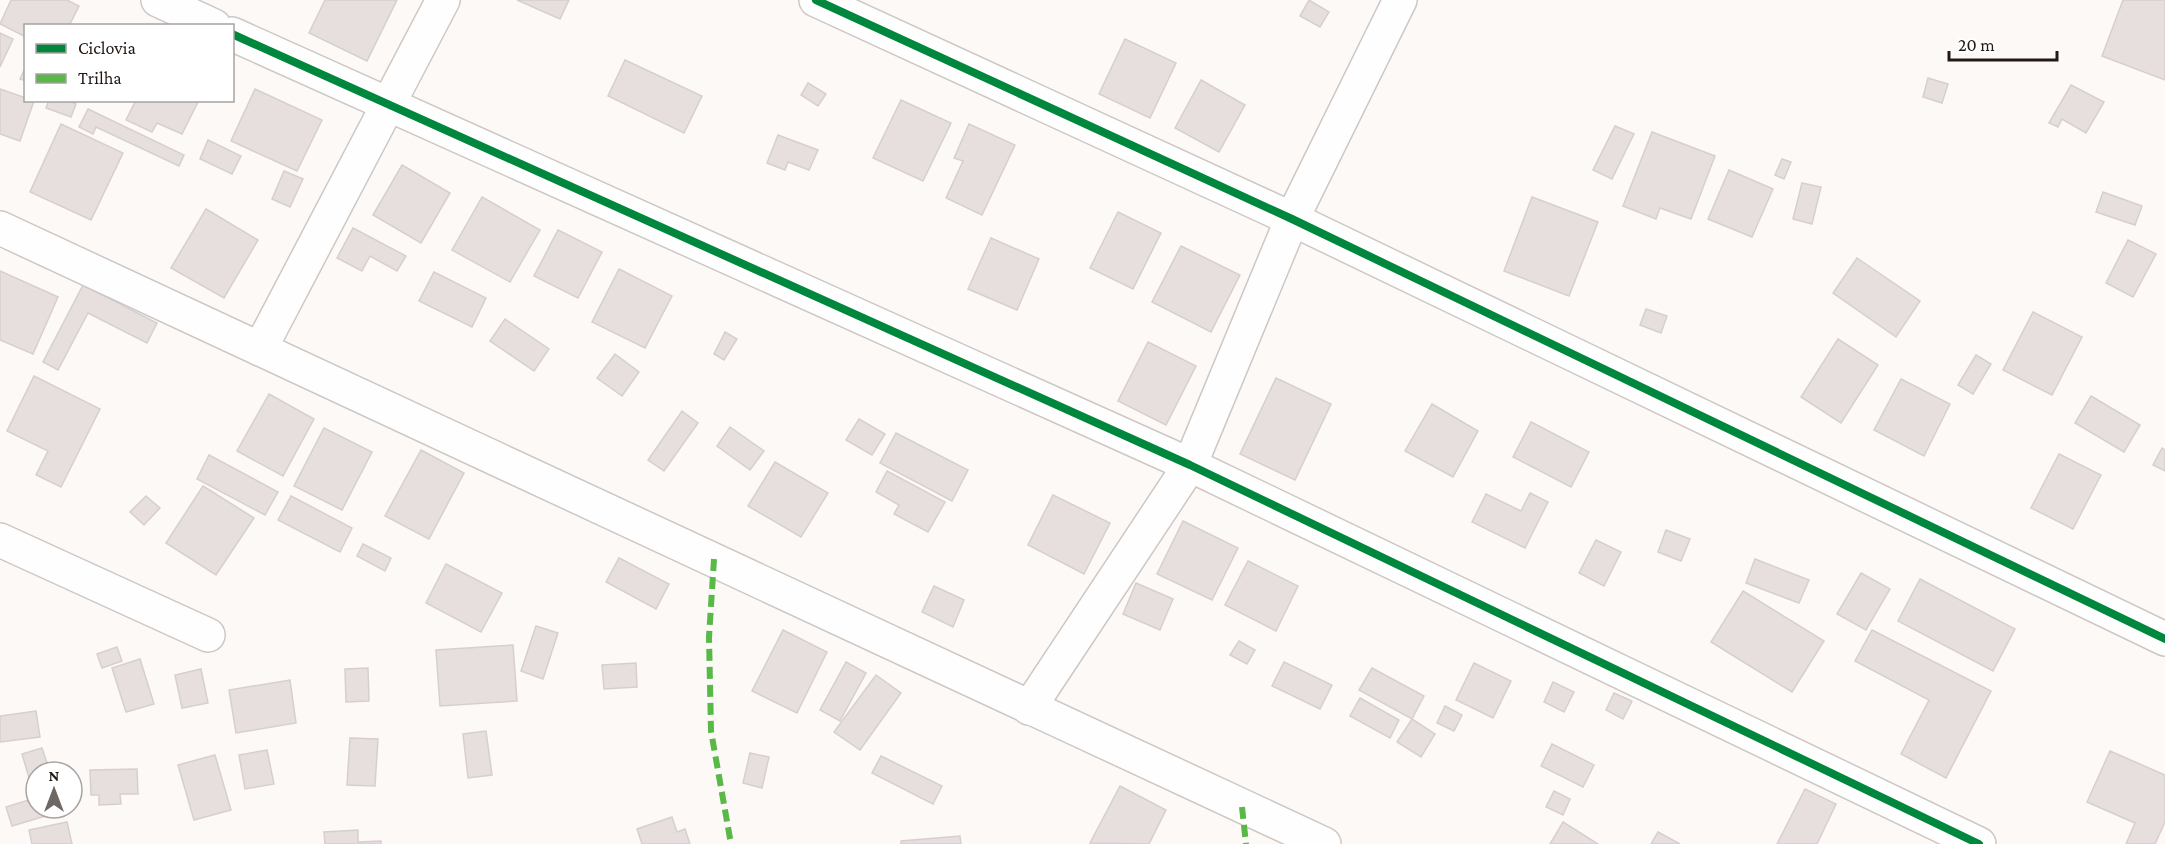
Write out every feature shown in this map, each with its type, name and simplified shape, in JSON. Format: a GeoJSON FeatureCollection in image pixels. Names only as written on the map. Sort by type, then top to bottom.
{"type":"FeatureCollection","features":[{"type":"Feature","properties":{"kind":"street"},"geometry":{"type":"LineString","coordinates":[[158,0],[210,24]]}},
{"type":"Feature","properties":{"kind":"street"},"geometry":{"type":"LineString","coordinates":[[260,349],[443,0]]}},
{"type":"Feature","properties":{"kind":"street"},"geometry":{"type":"LineString","coordinates":[[816,0],[1292,219],[2165,639]]}},
{"type":"Feature","properties":{"kind":"street"},"geometry":{"type":"LineString","coordinates":[[1029,708],[1190,465],[1292,219],[1400,0]]}},
{"type":"Feature","properties":{"kind":"street"},"geometry":{"type":"LineString","coordinates":[[234,35],[1190,465],[1946,837],[1979,844]]}},
{"type":"Feature","properties":{"kind":"street"},"geometry":{"type":"LineString","coordinates":[[0,228],[1324,844]]}},
{"type":"Feature","properties":{"kind":"street"},"geometry":{"type":"LineString","coordinates":[[0,540],[208,635]]}},
{"type":"Feature","properties":{"kind":"building"},"geometry":{"type":"Polygon","coordinates":[[[11,0],[67,0],[79,6],[70,24],[24,24],[24,36],[0,24],[11,0]]]}},
{"type":"Feature","properties":{"kind":"building"},"geometry":{"type":"Polygon","coordinates":[[[325,0],[397,0],[367,61],[309,33],[325,0]]]}},
{"type":"Feature","properties":{"kind":"building"},"geometry":{"type":"Polygon","coordinates":[[[517,0],[569,0],[560,19],[517,0]]]}},
{"type":"Feature","properties":{"kind":"building"},"geometry":{"type":"Polygon","coordinates":[[[1309,0],[1329,12],[1320,27],[1300,16],[1309,0]]]}},
{"type":"Feature","properties":{"kind":"building"},"geometry":{"type":"Polygon","coordinates":[[[2123,0],[2165,0],[2165,80],[2102,56],[2123,0]]]}},
{"type":"Feature","properties":{"kind":"building"},"geometry":{"type":"Polygon","coordinates":[[[0,33],[13,39],[0,67],[0,33]]]}},
{"type":"Feature","properties":{"kind":"building"},"geometry":{"type":"Polygon","coordinates":[[[1125,39],[1176,63],[1150,118],[1099,94],[1125,39]]]}},
{"type":"Feature","properties":{"kind":"building"},"geometry":{"type":"Polygon","coordinates":[[[625,60],[702,96],[684,133],[608,96],[625,60]]]}},
{"type":"Feature","properties":{"kind":"building"},"geometry":{"type":"Polygon","coordinates":[[[1928,78],[1948,84],[1942,103],[1923,97],[1928,78]]]}},
{"type":"Feature","properties":{"kind":"building"},"geometry":{"type":"Polygon","coordinates":[[[1201,80],[1245,105],[1219,152],[1175,128],[1201,80]]]}},
{"type":"Feature","properties":{"kind":"building"},"geometry":{"type":"Polygon","coordinates":[[[808,83],[826,94],[818,106],[801,95],[808,83]]]}},
{"type":"Feature","properties":{"kind":"building"},"geometry":{"type":"Polygon","coordinates":[[[2071,85],[2104,102],[2086,133],[2062,119],[2058,127],[2049,123],[2071,85]]]}},
{"type":"Feature","properties":{"kind":"building"},"geometry":{"type":"Polygon","coordinates":[[[0,89],[24,97],[24,102],[34,102],[20,141],[0,134],[0,89]]]}},
{"type":"Feature","properties":{"kind":"building"},"geometry":{"type":"Polygon","coordinates":[[[255,89],[322,120],[297,171],[231,141],[255,89]]]}},
{"type":"Feature","properties":{"kind":"building"},"geometry":{"type":"Polygon","coordinates":[[[901,100],[951,123],[923,181],[873,158],[901,100]]]}},
{"type":"Feature","properties":{"kind":"building"},"geometry":{"type":"Polygon","coordinates":[[[48,102],[76,104],[71,117],[46,108],[48,102]]]}},
{"type":"Feature","properties":{"kind":"building"},"geometry":{"type":"Polygon","coordinates":[[[135,102],[198,102],[182,134],[157,123],[152,132],[126,120],[135,102]]]}},
{"type":"Feature","properties":{"kind":"building"},"geometry":{"type":"Polygon","coordinates":[[[88,109],[184,155],[179,166],[96,127],[93,134],[79,127],[88,109]]]}},
{"type":"Feature","properties":{"kind":"building"},"geometry":{"type":"Polygon","coordinates":[[[61,124],[123,153],[91,220],[30,192],[61,124]]]}},
{"type":"Feature","properties":{"kind":"building"},"geometry":{"type":"Polygon","coordinates":[[[969,124],[1015,145],[982,215],[946,198],[963,161],[954,158],[969,124]]]}},
{"type":"Feature","properties":{"kind":"building"},"geometry":{"type":"Polygon","coordinates":[[[1615,126],[1634,134],[1612,179],[1593,170],[1615,126]]]}},
{"type":"Feature","properties":{"kind":"building"},"geometry":{"type":"Polygon","coordinates":[[[1652,132],[1715,156],[1691,219],[1660,208],[1656,219],[1623,206],[1652,132]]]}},
{"type":"Feature","properties":{"kind":"building"},"geometry":{"type":"Polygon","coordinates":[[[778,135],[818,150],[809,170],[788,162],[785,170],[767,163],[778,135]]]}},
{"type":"Feature","properties":{"kind":"building"},"geometry":{"type":"Polygon","coordinates":[[[208,140],[241,156],[232,174],[200,159],[208,140]]]}},
{"type":"Feature","properties":{"kind":"building"},"geometry":{"type":"Polygon","coordinates":[[[1782,159],[1791,162],[1784,179],[1775,175],[1782,159]]]}},
{"type":"Feature","properties":{"kind":"building"},"geometry":{"type":"Polygon","coordinates":[[[402,165],[450,193],[421,243],[373,215],[402,165]]]}},
{"type":"Feature","properties":{"kind":"building"},"geometry":{"type":"Polygon","coordinates":[[[1729,170],[1773,189],[1752,237],[1708,219],[1729,170]]]}},
{"type":"Feature","properties":{"kind":"building"},"geometry":{"type":"Polygon","coordinates":[[[284,171],[303,179],[290,207],[272,199],[284,171]]]}},
{"type":"Feature","properties":{"kind":"building"},"geometry":{"type":"Polygon","coordinates":[[[1802,183],[1821,187],[1812,224],[1793,219],[1802,183]]]}},
{"type":"Feature","properties":{"kind":"building"},"geometry":{"type":"Polygon","coordinates":[[[2103,192],[2142,206],[2135,225],[2096,212],[2103,192]]]}},
{"type":"Feature","properties":{"kind":"building"},"geometry":{"type":"Polygon","coordinates":[[[482,197],[540,230],[510,282],[452,250],[482,197]]]}},
{"type":"Feature","properties":{"kind":"building"},"geometry":{"type":"Polygon","coordinates":[[[1532,197],[1598,222],[1569,296],[1504,271],[1532,197]]]}},
{"type":"Feature","properties":{"kind":"building"},"geometry":{"type":"Polygon","coordinates":[[[206,209],[258,240],[224,298],[171,268],[206,209]]]}},
{"type":"Feature","properties":{"kind":"building"},"geometry":{"type":"Polygon","coordinates":[[[1118,212],[1161,233],[1133,289],[1090,268],[1118,212]]]}},
{"type":"Feature","properties":{"kind":"building"},"geometry":{"type":"Polygon","coordinates":[[[353,228],[406,256],[397,271],[370,256],[362,271],[337,258],[353,228]]]}},
{"type":"Feature","properties":{"kind":"building"},"geometry":{"type":"Polygon","coordinates":[[[558,230],[602,252],[578,298],[534,276],[558,230]]]}},
{"type":"Feature","properties":{"kind":"building"},"geometry":{"type":"Polygon","coordinates":[[[991,238],[1039,259],[1017,310],[968,289],[991,238]]]}},
{"type":"Feature","properties":{"kind":"building"},"geometry":{"type":"Polygon","coordinates":[[[2128,240],[2156,254],[2133,297],[2106,283],[2128,240]]]}},
{"type":"Feature","properties":{"kind":"building"},"geometry":{"type":"Polygon","coordinates":[[[1181,246],[1240,275],[1211,332],[1152,302],[1181,246]]]}},
{"type":"Feature","properties":{"kind":"building"},"geometry":{"type":"Polygon","coordinates":[[[1857,258],[1920,301],[1896,337],[1833,293],[1857,258]]]}},
{"type":"Feature","properties":{"kind":"building"},"geometry":{"type":"Polygon","coordinates":[[[619,269],[672,296],[645,348],[592,322],[619,269]]]}},
{"type":"Feature","properties":{"kind":"building"},"geometry":{"type":"Polygon","coordinates":[[[0,271],[58,297],[33,354],[0,340],[0,271]]]}},
{"type":"Feature","properties":{"kind":"building"},"geometry":{"type":"Polygon","coordinates":[[[434,272],[486,298],[472,327],[419,301],[434,272]]]}},
{"type":"Feature","properties":{"kind":"building"},"geometry":{"type":"Polygon","coordinates":[[[83,285],[157,323],[147,343],[88,313],[58,370],[43,362],[83,285]]]}},
{"type":"Feature","properties":{"kind":"building"},"geometry":{"type":"Polygon","coordinates":[[[1646,309],[1667,316],[1661,333],[1640,325],[1646,309]]]}},
{"type":"Feature","properties":{"kind":"building"},"geometry":{"type":"Polygon","coordinates":[[[2033,312],[2082,337],[2052,395],[2003,370],[2033,312]]]}},
{"type":"Feature","properties":{"kind":"building"},"geometry":{"type":"Polygon","coordinates":[[[505,319],[549,349],[534,371],[490,341],[505,319]]]}},
{"type":"Feature","properties":{"kind":"building"},"geometry":{"type":"Polygon","coordinates":[[[725,332],[737,339],[724,360],[714,354],[725,332]]]}},
{"type":"Feature","properties":{"kind":"building"},"geometry":{"type":"Polygon","coordinates":[[[1838,339],[1878,365],[1841,423],[1801,397],[1838,339]]]}},
{"type":"Feature","properties":{"kind":"building"},"geometry":{"type":"Polygon","coordinates":[[[1148,342],[1196,366],[1166,425],[1118,401],[1148,342]]]}},
{"type":"Feature","properties":{"kind":"building"},"geometry":{"type":"Polygon","coordinates":[[[615,354],[639,372],[622,396],[597,378],[615,354]]]}},
{"type":"Feature","properties":{"kind":"building"},"geometry":{"type":"Polygon","coordinates":[[[1976,355],[1991,364],[1973,394],[1958,385],[1976,355]]]}},
{"type":"Feature","properties":{"kind":"building"},"geometry":{"type":"Polygon","coordinates":[[[34,376],[100,409],[61,487],[36,475],[48,451],[7,431],[34,376]]]}},
{"type":"Feature","properties":{"kind":"building"},"geometry":{"type":"Polygon","coordinates":[[[1276,378],[1331,404],[1295,480],[1240,454],[1276,378]]]}},
{"type":"Feature","properties":{"kind":"building"},"geometry":{"type":"Polygon","coordinates":[[[1901,379],[1950,404],[1924,456],[1874,430],[1901,379]]]}},
{"type":"Feature","properties":{"kind":"building"},"geometry":{"type":"Polygon","coordinates":[[[269,394],[314,419],[283,476],[237,451],[269,394]]]}},
{"type":"Feature","properties":{"kind":"building"},"geometry":{"type":"Polygon","coordinates":[[[2091,396],[2140,425],[2124,452],[2075,423],[2091,396]]]}},
{"type":"Feature","properties":{"kind":"building"},"geometry":{"type":"Polygon","coordinates":[[[1432,404],[1478,431],[1453,477],[1405,451],[1432,404]]]}},
{"type":"Feature","properties":{"kind":"building"},"geometry":{"type":"Polygon","coordinates":[[[682,411],[698,423],[664,471],[648,460],[682,411]]]}},
{"type":"Feature","properties":{"kind":"building"},"geometry":{"type":"Polygon","coordinates":[[[859,419],[885,434],[872,455],[846,440],[859,419]]]}},
{"type":"Feature","properties":{"kind":"building"},"geometry":{"type":"Polygon","coordinates":[[[1531,422],[1589,452],[1571,487],[1513,457],[1531,422]]]}},
{"type":"Feature","properties":{"kind":"building"},"geometry":{"type":"Polygon","coordinates":[[[730,427],[764,451],[750,470],[717,446],[730,427]]]}},
{"type":"Feature","properties":{"kind":"building"},"geometry":{"type":"Polygon","coordinates":[[[324,428],[372,452],[342,510],[294,486],[324,428]]]}},
{"type":"Feature","properties":{"kind":"building"},"geometry":{"type":"Polygon","coordinates":[[[896,433],[968,470],[952,501],[880,463],[896,433]]]}},
{"type":"Feature","properties":{"kind":"building"},"geometry":{"type":"Polygon","coordinates":[[[2162,448],[2165,450],[2165,471],[2153,465],[2162,448]]]}},
{"type":"Feature","properties":{"kind":"building"},"geometry":{"type":"Polygon","coordinates":[[[421,450],[464,473],[429,539],[385,516],[421,450]]]}},
{"type":"Feature","properties":{"kind":"building"},"geometry":{"type":"Polygon","coordinates":[[[2059,454],[2101,475],[2073,529],[2031,508],[2059,454]]]}},
{"type":"Feature","properties":{"kind":"building"},"geometry":{"type":"Polygon","coordinates":[[[209,455],[278,492],[265,515],[197,479],[209,455]]]}},
{"type":"Feature","properties":{"kind":"building"},"geometry":{"type":"Polygon","coordinates":[[[775,462],[828,493],[801,537],[748,506],[775,462]]]}},
{"type":"Feature","properties":{"kind":"building"},"geometry":{"type":"Polygon","coordinates":[[[887,471],[945,502],[928,532],[894,514],[899,505],[876,492],[887,471]]]}},
{"type":"Feature","properties":{"kind":"building"},"geometry":{"type":"Polygon","coordinates":[[[203,486],[254,518],[216,575],[166,543],[203,486]]]}},
{"type":"Feature","properties":{"kind":"building"},"geometry":{"type":"Polygon","coordinates":[[[1530,493],[1548,502],[1525,548],[1472,522],[1486,494],[1521,511],[1530,493]]]}},
{"type":"Feature","properties":{"kind":"building"},"geometry":{"type":"Polygon","coordinates":[[[1053,495],[1110,523],[1084,574],[1028,545],[1053,495]]]}},
{"type":"Feature","properties":{"kind":"building"},"geometry":{"type":"Polygon","coordinates":[[[146,496],[160,508],[144,525],[130,512],[146,496]]]}},
{"type":"Feature","properties":{"kind":"building"},"geometry":{"type":"Polygon","coordinates":[[[291,496],[352,528],[340,552],[278,520],[291,496]]]}},
{"type":"Feature","properties":{"kind":"building"},"geometry":{"type":"Polygon","coordinates":[[[1183,521],[1238,548],[1212,600],[1157,574],[1183,521]]]}},
{"type":"Feature","properties":{"kind":"building"},"geometry":{"type":"Polygon","coordinates":[[[1666,530],[1690,539],[1681,561],[1658,552],[1666,530]]]}},
{"type":"Feature","properties":{"kind":"building"},"geometry":{"type":"Polygon","coordinates":[[[1596,540],[1621,552],[1604,586],[1579,573],[1596,540]]]}},
{"type":"Feature","properties":{"kind":"building"},"geometry":{"type":"Polygon","coordinates":[[[363,544],[391,558],[385,571],[357,556],[363,544]]]}},
{"type":"Feature","properties":{"kind":"building"},"geometry":{"type":"Polygon","coordinates":[[[619,558],[669,584],[656,609],[606,582],[619,558]]]}},
{"type":"Feature","properties":{"kind":"building"},"geometry":{"type":"Polygon","coordinates":[[[1755,559],[1809,580],[1799,603],[1746,583],[1755,559]]]}},
{"type":"Feature","properties":{"kind":"building"},"geometry":{"type":"Polygon","coordinates":[[[1248,561],[1298,586],[1276,631],[1225,605],[1248,561]]]}},
{"type":"Feature","properties":{"kind":"building"},"geometry":{"type":"Polygon","coordinates":[[[446,564],[502,593],[481,632],[426,603],[446,564]]]}},
{"type":"Feature","properties":{"kind":"building"},"geometry":{"type":"Polygon","coordinates":[[[1861,573],[1890,589],[1866,630],[1837,614],[1861,573]]]}},
{"type":"Feature","properties":{"kind":"building"},"geometry":{"type":"Polygon","coordinates":[[[1920,579],[2015,629],[1993,671],[1898,621],[1920,579]]]}},
{"type":"Feature","properties":{"kind":"building"},"geometry":{"type":"Polygon","coordinates":[[[1136,583],[1173,599],[1160,630],[1123,614],[1136,583]]]}},
{"type":"Feature","properties":{"kind":"building"},"geometry":{"type":"Polygon","coordinates":[[[934,586],[964,600],[953,627],[922,612],[934,586]]]}},
{"type":"Feature","properties":{"kind":"building"},"geometry":{"type":"Polygon","coordinates":[[[1743,591],[1824,641],[1792,692],[1711,642],[1743,591]]]}},
{"type":"Feature","properties":{"kind":"building"},"geometry":{"type":"Polygon","coordinates":[[[536,626],[558,633],[543,679],[521,671],[536,626]]]}},
{"type":"Feature","properties":{"kind":"building"},"geometry":{"type":"Polygon","coordinates":[[[783,630],[827,652],[797,713],[752,691],[783,630]]]}},
{"type":"Feature","properties":{"kind":"building"},"geometry":{"type":"Polygon","coordinates":[[[1872,630],[1991,691],[1946,778],[1901,754],[1929,700],[1855,661],[1872,630]]]}},
{"type":"Feature","properties":{"kind":"building"},"geometry":{"type":"Polygon","coordinates":[[[1239,641],[1255,650],[1247,664],[1230,655],[1239,641]]]}},
{"type":"Feature","properties":{"kind":"building"},"geometry":{"type":"Polygon","coordinates":[[[513,645],[517,701],[440,706],[436,650],[513,645]]]}},
{"type":"Feature","properties":{"kind":"building"},"geometry":{"type":"Polygon","coordinates":[[[117,647],[122,661],[102,668],[97,654],[117,647]]]}},
{"type":"Feature","properties":{"kind":"building"},"geometry":{"type":"Polygon","coordinates":[[[140,659],[154,704],[126,712],[112,668],[140,659]]]}},
{"type":"Feature","properties":{"kind":"building"},"geometry":{"type":"Polygon","coordinates":[[[846,662],[866,673],[840,721],[820,710],[846,662]]]}},
{"type":"Feature","properties":{"kind":"building"},"geometry":{"type":"Polygon","coordinates":[[[1284,662],[1332,685],[1320,709],[1272,686],[1284,662]]]}},
{"type":"Feature","properties":{"kind":"building"},"geometry":{"type":"Polygon","coordinates":[[[636,663],[637,687],[604,689],[602,665],[636,663]]]}},
{"type":"Feature","properties":{"kind":"building"},"geometry":{"type":"Polygon","coordinates":[[[1474,663],[1511,681],[1493,718],[1456,700],[1474,663]]]}},
{"type":"Feature","properties":{"kind":"building"},"geometry":{"type":"Polygon","coordinates":[[[368,668],[369,701],[346,702],[345,669],[368,668]]]}},
{"type":"Feature","properties":{"kind":"building"},"geometry":{"type":"Polygon","coordinates":[[[1372,668],[1424,696],[1412,719],[1359,690],[1372,668]]]}},
{"type":"Feature","properties":{"kind":"building"},"geometry":{"type":"Polygon","coordinates":[[[201,669],[208,703],[182,708],[175,675],[201,669]]]}},
{"type":"Feature","properties":{"kind":"building"},"geometry":{"type":"Polygon","coordinates":[[[876,675],[901,693],[860,750],[834,732],[876,675]]]}},
{"type":"Feature","properties":{"kind":"building"},"geometry":{"type":"Polygon","coordinates":[[[290,680],[296,723],[236,733],[229,690],[290,680]]]}},
{"type":"Feature","properties":{"kind":"building"},"geometry":{"type":"Polygon","coordinates":[[[1553,682],[1574,692],[1564,712],[1544,702],[1553,682]]]}},
{"type":"Feature","properties":{"kind":"building"},"geometry":{"type":"Polygon","coordinates":[[[1614,693],[1632,701],[1623,719],[1606,710],[1614,693]]]}},
{"type":"Feature","properties":{"kind":"building"},"geometry":{"type":"Polygon","coordinates":[[[1360,698],[1399,720],[1390,738],[1350,716],[1360,698]]]}},
{"type":"Feature","properties":{"kind":"building"},"geometry":{"type":"Polygon","coordinates":[[[1445,706],[1462,715],[1454,731],[1437,723],[1445,706]]]}},
{"type":"Feature","properties":{"kind":"building"},"geometry":{"type":"Polygon","coordinates":[[[36,711],[40,737],[0,742],[0,716],[36,711]]]}},
{"type":"Feature","properties":{"kind":"building"},"geometry":{"type":"Polygon","coordinates":[[[1412,719],[1435,734],[1421,757],[1397,742],[1412,719]]]}},
{"type":"Feature","properties":{"kind":"building"},"geometry":{"type":"Polygon","coordinates":[[[486,731],[492,775],[468,778],[463,734],[486,731]]]}},
{"type":"Feature","properties":{"kind":"building"},"geometry":{"type":"Polygon","coordinates":[[[350,738],[378,739],[375,786],[347,785],[350,738]]]}},
{"type":"Feature","properties":{"kind":"building"},"geometry":{"type":"Polygon","coordinates":[[[1552,744],[1594,765],[1583,787],[1541,766],[1552,744]]]}},
{"type":"Feature","properties":{"kind":"building"},"geometry":{"type":"Polygon","coordinates":[[[42,748],[46,760],[24,761],[22,754],[42,748]]]}},
{"type":"Feature","properties":{"kind":"building"},"geometry":{"type":"Polygon","coordinates":[[[267,750],[274,784],[245,789],[239,755],[267,750]]]}},
{"type":"Feature","properties":{"kind":"building"},"geometry":{"type":"Polygon","coordinates":[[[2110,751],[2165,775],[2165,822],[2155,844],[2126,844],[2135,823],[2087,802],[2110,751]]]}},
{"type":"Feature","properties":{"kind":"building"},"geometry":{"type":"Polygon","coordinates":[[[750,753],[769,757],[762,788],[743,783],[750,753]]]}},
{"type":"Feature","properties":{"kind":"building"},"geometry":{"type":"Polygon","coordinates":[[[215,755],[231,810],[194,820],[178,765],[215,755]]]}},
{"type":"Feature","properties":{"kind":"building"},"geometry":{"type":"Polygon","coordinates":[[[881,756],[942,786],[933,804],[872,773],[881,756]]]}},
{"type":"Feature","properties":{"kind":"building"},"geometry":{"type":"Polygon","coordinates":[[[137,769],[138,794],[120,794],[121,804],[99,805],[99,795],[91,795],[90,770],[137,769]]]}},
{"type":"Feature","properties":{"kind":"building"},"geometry":{"type":"Polygon","coordinates":[[[1120,786],[1166,810],[1149,844],[1090,843],[1120,786]]]}},
{"type":"Feature","properties":{"kind":"building"},"geometry":{"type":"Polygon","coordinates":[[[1805,789],[1836,804],[1817,844],[1777,844],[1805,789]]]}},
{"type":"Feature","properties":{"kind":"building"},"geometry":{"type":"Polygon","coordinates":[[[1554,791],[1570,799],[1563,815],[1546,807],[1554,791]]]}},
{"type":"Feature","properties":{"kind":"building"},"geometry":{"type":"Polygon","coordinates":[[[24,801],[24,820],[32,820],[12,826],[6,807],[24,801]]]}},
{"type":"Feature","properties":{"kind":"building"},"geometry":{"type":"Polygon","coordinates":[[[672,817],[677,832],[685,829],[690,844],[642,844],[637,829],[672,817]]]}},
{"type":"Feature","properties":{"kind":"building"},"geometry":{"type":"Polygon","coordinates":[[[67,822],[72,844],[32,844],[29,830],[67,822]]]}},
{"type":"Feature","properties":{"kind":"building"},"geometry":{"type":"Polygon","coordinates":[[[1563,822],[1598,844],[1550,844],[1563,822]]]}},
{"type":"Feature","properties":{"kind":"building"},"geometry":{"type":"Polygon","coordinates":[[[358,830],[358,842],[381,841],[381,844],[325,844],[324,832],[358,830]]]}},
{"type":"Feature","properties":{"kind":"building"},"geometry":{"type":"Polygon","coordinates":[[[1658,832],[1680,844],[1651,844],[1658,832]]]}},
{"type":"Feature","properties":{"kind":"building"},"geometry":{"type":"Polygon","coordinates":[[[960,836],[961,844],[901,844],[901,841],[960,836]]]}},
{"type":"Feature","properties":{"kind":"marked path"},"geometry":{"type":"LineString","coordinates":[[714,559],[709,637],[711,731],[731,844]]}},
{"type":"Feature","properties":{"kind":"marked path"},"geometry":{"type":"LineString","coordinates":[[1242,807],[1246,844]]}},
{"type":"Feature","properties":{"kind":"cycle path"},"geometry":{"type":"LineString","coordinates":[[816,0],[1292,219],[2165,639]]}},
{"type":"Feature","properties":{"kind":"cycle path"},"geometry":{"type":"LineString","coordinates":[[234,35],[1190,465],[1979,844]]}}]}
